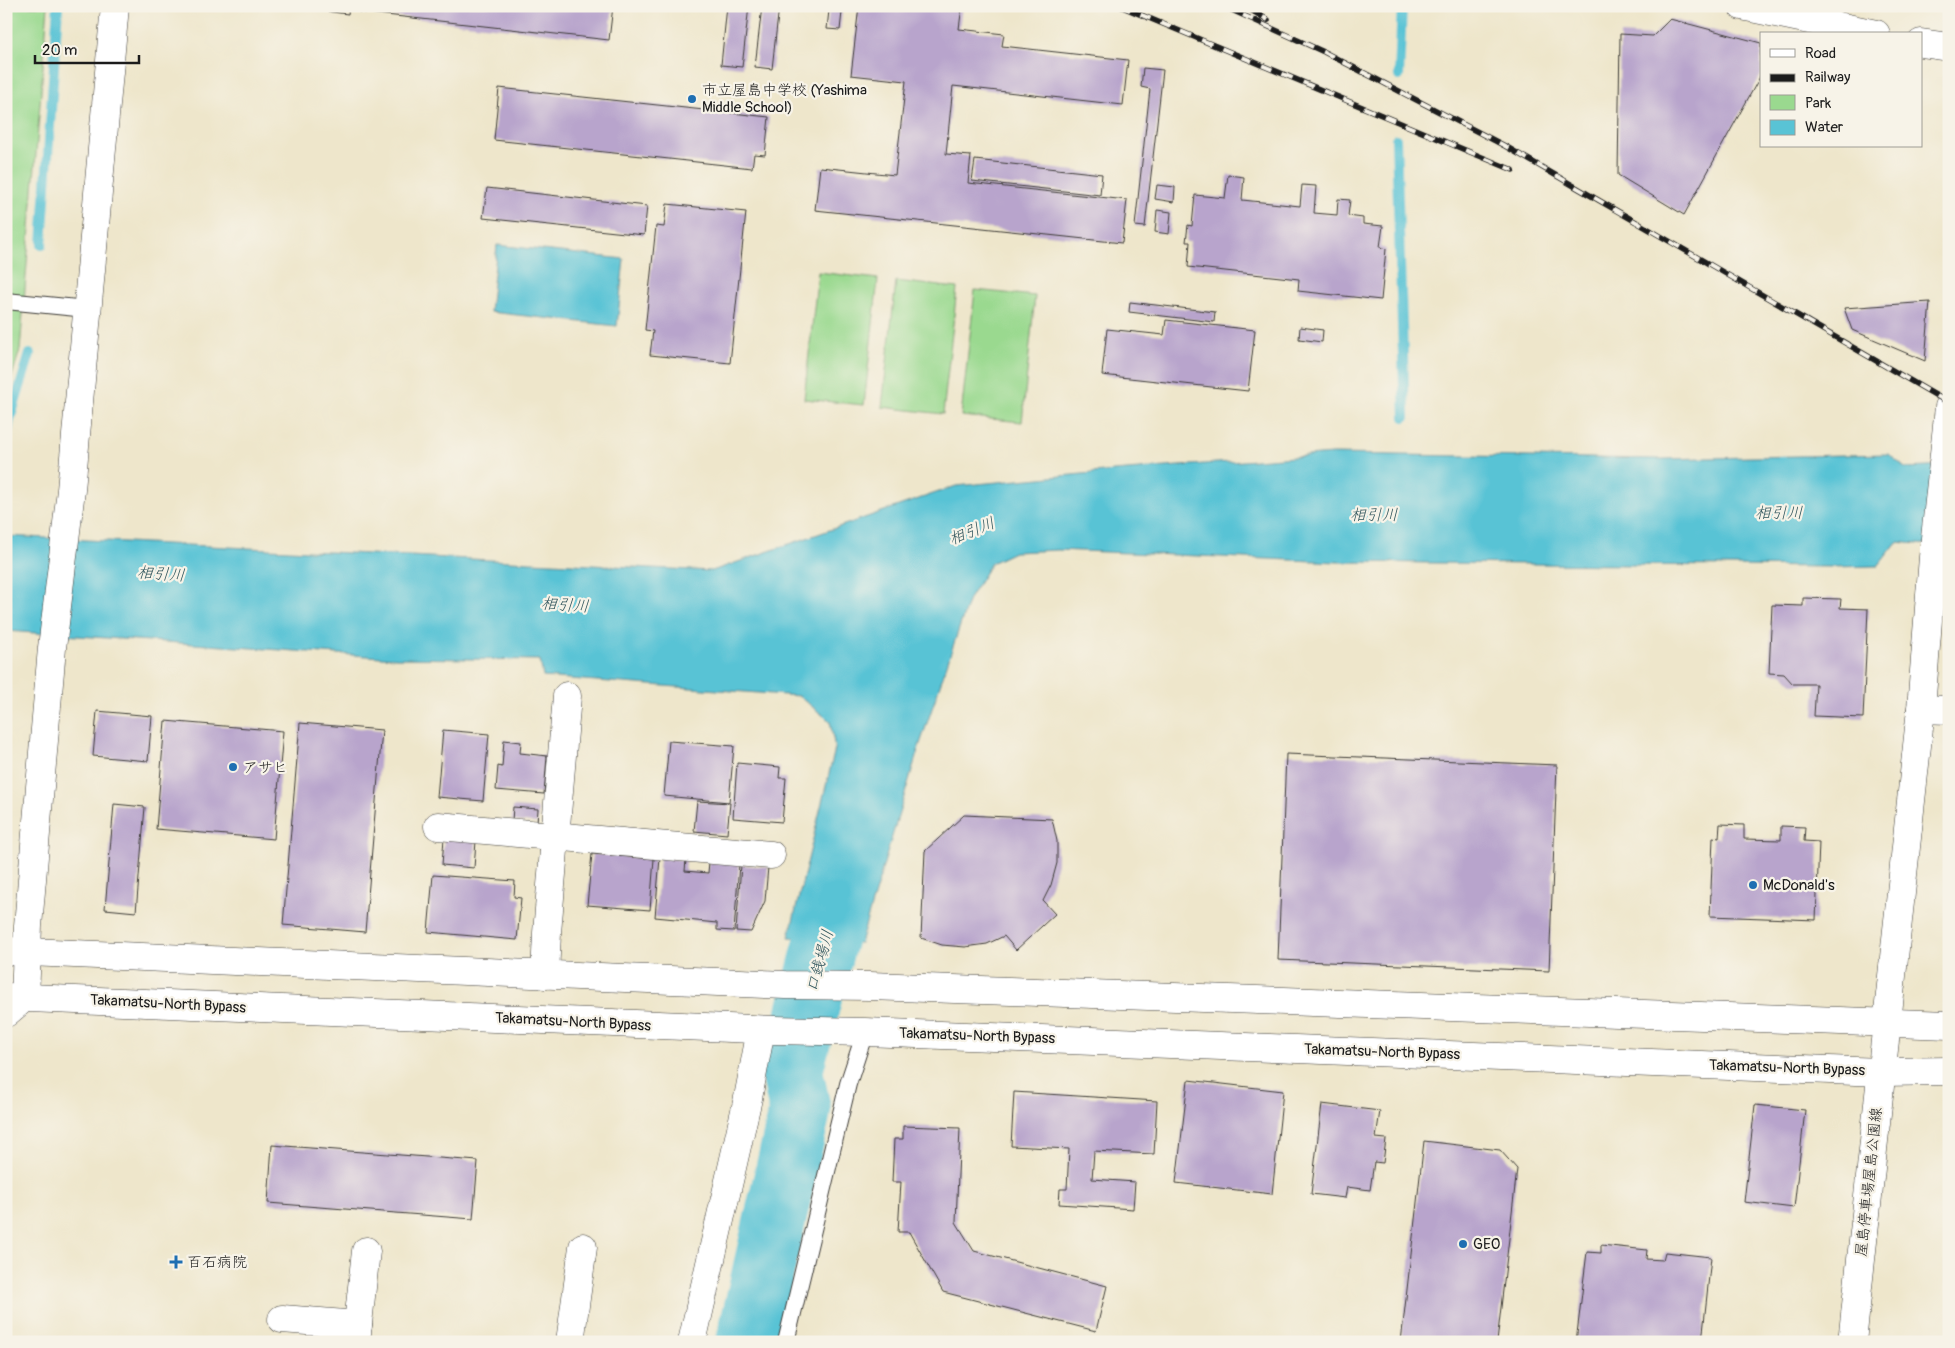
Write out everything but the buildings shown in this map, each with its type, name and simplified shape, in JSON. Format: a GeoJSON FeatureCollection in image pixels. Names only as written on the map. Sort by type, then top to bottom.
{"type":"FeatureCollection","features":[{"type":"Feature","properties":{"kind":"main road"},"geometry":{"type":"LineString","coordinates":[[12,1002],[69,502],[115,6]]}},
{"type":"Feature","properties":{"kind":"main road"},"geometry":{"type":"LineString","coordinates":[[1742,6],[1866,32]]}},
{"type":"Feature","properties":{"kind":"main road"},"geometry":{"type":"LineString","coordinates":[[1922,43],[1949,47]]}},
{"type":"Feature","properties":{"kind":"main road","name":"屋島停車場屋島公園線"},"geometry":{"type":"LineString","coordinates":[[1852,1342],[1921,709],[1933,557],[1949,407]]}},
{"type":"Feature","properties":{"kind":"main road"},"geometry":{"type":"LineString","coordinates":[[545,974],[567,696]]}},
{"type":"Feature","properties":{"kind":"main road"},"geometry":{"type":"LineString","coordinates":[[1921,709],[1949,710]]}},
{"type":"Feature","properties":{"kind":"main road"},"geometry":{"type":"LineString","coordinates":[[438,826],[771,854]]}},
{"type":"Feature","properties":{"kind":"main road"},"geometry":{"type":"LineString","coordinates":[[17,952],[785,985],[870,986],[1949,1025]]}},
{"type":"Feature","properties":{"kind":"main road","name":"Takamatsu-North Bypass"},"geometry":{"type":"LineString","coordinates":[[12,1002],[862,1032],[1882,1072],[1949,1071]]}},
{"type":"Feature","properties":{"kind":"main road"},"geometry":{"type":"LineString","coordinates":[[692,1342],[748,1098],[767,1030]]}},
{"type":"Feature","properties":{"kind":"main road"},"geometry":{"type":"LineString","coordinates":[[570,1342],[584,1247]]}},
{"type":"Feature","properties":{"kind":"main road"},"geometry":{"type":"LineString","coordinates":[[282,1319],[357,1333],[366,1251]]}},
{"type":"Feature","properties":{"kind":"lane"},"geometry":{"type":"LineString","coordinates":[[6,302],[87,309]]}},
{"type":"Feature","properties":{"kind":"lane"},"geometry":{"type":"LineString","coordinates":[[786,1342],[862,1032]]}},
{"type":"Feature","properties":{"kind":"green space"},"geometry":{"type":"Polygon","coordinates":[[[6,6],[48,6],[20,350],[6,395],[6,6]]]}},
{"type":"Feature","properties":{"kind":"green space"},"geometry":{"type":"Polygon","coordinates":[[[818,272],[878,279],[864,405],[804,399],[818,272]]]}},
{"type":"Feature","properties":{"kind":"green space"},"geometry":{"type":"Polygon","coordinates":[[[896,281],[957,288],[943,414],[882,407],[896,281]]]}},
{"type":"Feature","properties":{"kind":"green space"},"geometry":{"type":"Polygon","coordinates":[[[975,290],[1035,296],[1022,422],[961,416],[975,290]]]}},
{"type":"Feature","properties":{"kind":"water"},"geometry":{"type":"Polygon","coordinates":[[[497,245],[624,259],[617,326],[490,312],[497,245]]]}},
{"type":"Feature","properties":{"kind":"water","name":"相引川"},"geometry":{"type":"Polygon","coordinates":[[[1333,454],[1662,459],[1889,454],[1905,468],[1949,466],[1949,547],[1897,542],[1878,566],[1830,567],[1338,562],[1058,550],[1014,552],[991,563],[969,599],[919,747],[860,943],[789,937],[835,749],[830,721],[799,696],[543,677],[540,660],[396,658],[6,631],[6,536],[712,571],[956,486],[1114,471],[1333,454]]]}},
{"type":"Feature","properties":{"kind":"waterway"},"geometry":{"type":"LineString","coordinates":[[42,245],[58,6]]}},
{"type":"Feature","properties":{"kind":"waterway"},"geometry":{"type":"LineString","coordinates":[[1399,76],[1402,6]]}},
{"type":"Feature","properties":{"kind":"waterway"},"geometry":{"type":"LineString","coordinates":[[1396,139],[1405,417]]}},
{"type":"Feature","properties":{"kind":"waterway"},"geometry":{"type":"LineString","coordinates":[[6,440],[10,419],[30,354]]}},
{"type":"Feature","properties":{"kind":"waterway","name":"口銭場川"},"geometry":{"type":"LineString","coordinates":[[747,1342],[800,1110],[792,1071],[847,858]]}},
{"type":"Feature","properties":{"kind":"railway"},"geometry":{"type":"LineString","coordinates":[[1120,6],[1513,170]]}},
{"type":"Feature","properties":{"kind":"railway"},"geometry":{"type":"LineString","coordinates":[[1223,6],[1324,52],[1505,146],[1949,403]]}},
{"type":"Feature","properties":{"kind":"railway"},"geometry":{"type":"LineString","coordinates":[[1244,6],[1268,20]]}},
{"type":"Feature","properties":{"kind":"place","name":"市立屋島中学校 (Yashima Middle School)"},"geometry":{"type":"Point","coordinates":[692,99]}},
{"type":"Feature","properties":{"kind":"place","name":"アサヒ"},"geometry":{"type":"Point","coordinates":[233,767]}},
{"type":"Feature","properties":{"kind":"place","name":"McDonald's"},"geometry":{"type":"Point","coordinates":[1753,885]}},
{"type":"Feature","properties":{"kind":"place","name":"GEO"},"geometry":{"type":"Point","coordinates":[1463,1244]}},
{"type":"Feature","properties":{"kind":"place","name":"百石病院"},"geometry":{"type":"Point","coordinates":[176,1262]}}]}
